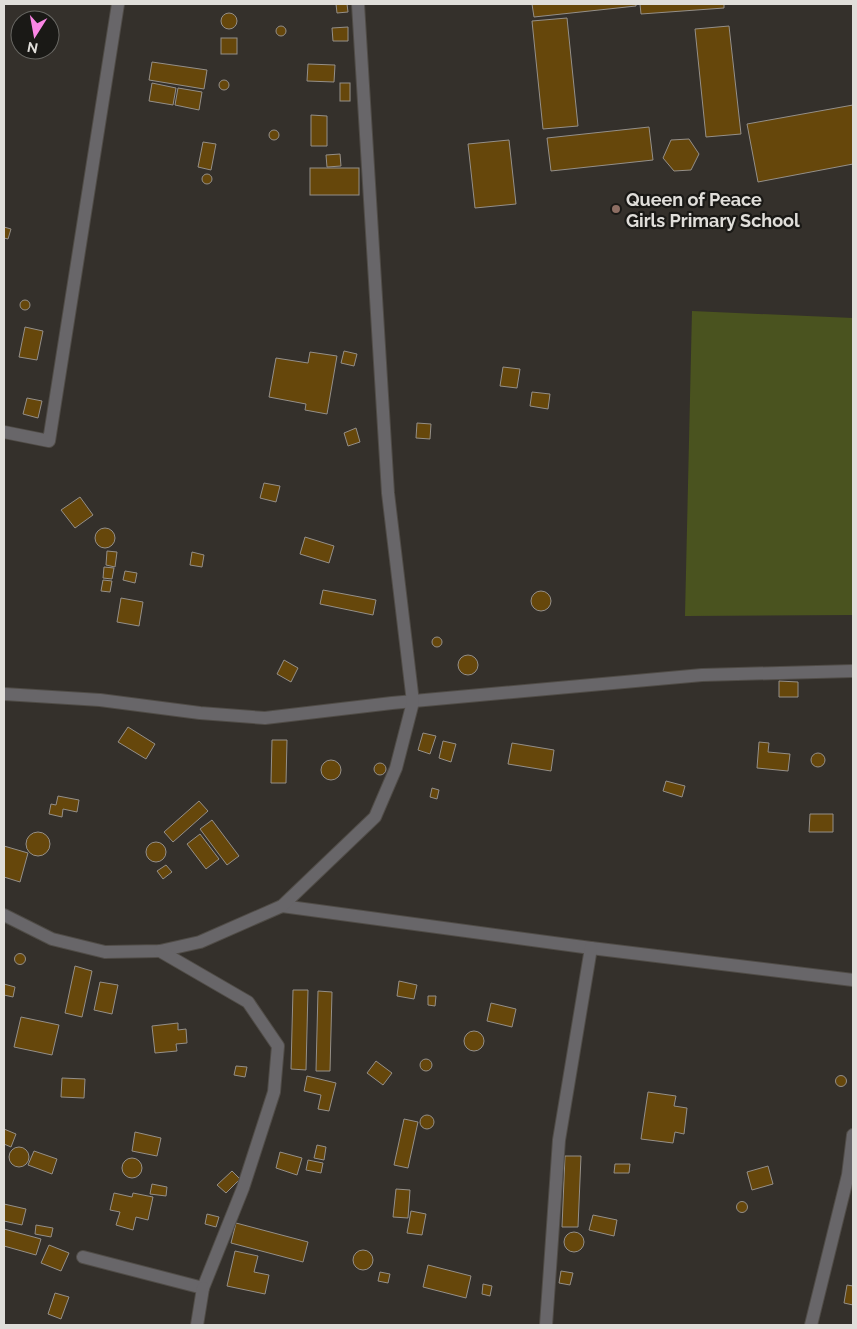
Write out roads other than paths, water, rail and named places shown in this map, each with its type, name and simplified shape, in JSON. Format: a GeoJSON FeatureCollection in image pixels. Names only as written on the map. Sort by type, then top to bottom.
{"type":"FeatureCollection","features":[{"type":"Feature","properties":{"kind":"street"},"geometry":{"type":"LineString","coordinates":[[4,432],[49,441],[118,4]]}},
{"type":"Feature","properties":{"kind":"street"},"geometry":{"type":"LineString","coordinates":[[4,915],[52,939],[105,952],[160,951],[200,942],[282,906],[375,817],[396,768],[413,702],[388,493],[358,4]]}},
{"type":"Feature","properties":{"kind":"street"},"geometry":{"type":"LineString","coordinates":[[4,694],[100,700],[200,713],[266,718],[702,675],[853,671]]}},
{"type":"Feature","properties":{"kind":"street"},"geometry":{"type":"LineString","coordinates":[[282,906],[591,948],[853,980]]}},
{"type":"Feature","properties":{"kind":"street"},"geometry":{"type":"LineString","coordinates":[[546,1325],[559,1140],[591,948]]}},
{"type":"Feature","properties":{"kind":"street"},"geometry":{"type":"LineString","coordinates":[[160,951],[248,1002],[278,1046],[274,1092],[243,1188],[203,1288],[197,1325]]}},
{"type":"Feature","properties":{"kind":"street"},"geometry":{"type":"LineString","coordinates":[[811,1325],[848,1175],[853,1135]]}},
{"type":"Feature","properties":{"kind":"street"},"geometry":{"type":"LineString","coordinates":[[83,1257],[203,1288]]}},
{"type":"Feature","properties":{"kind":"place","name":"Queen of Peace Girls Primary School"},"geometry":{"type":"Point","coordinates":[616,209]}}]}
